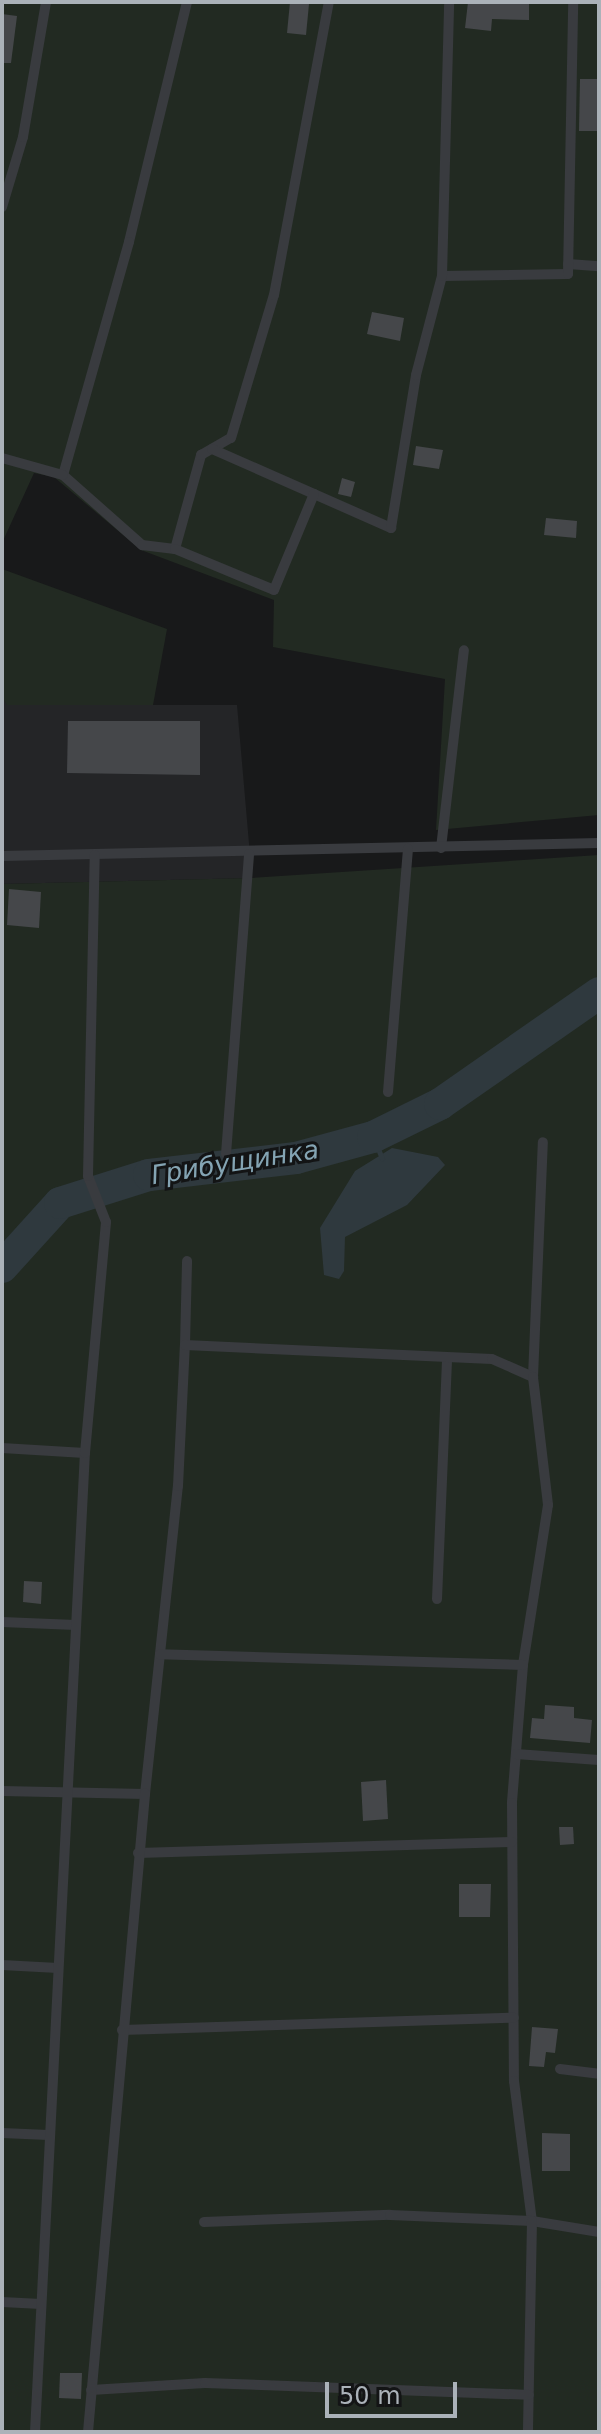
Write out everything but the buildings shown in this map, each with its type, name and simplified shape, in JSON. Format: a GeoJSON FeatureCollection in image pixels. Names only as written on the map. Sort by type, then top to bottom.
{"type":"FeatureCollection","features":[{"type":"Feature","properties":{"kind":"lane"},"geometry":{"type":"LineString","coordinates":[[2,207],[23,137],[46,2]]}},
{"type":"Feature","properties":{"kind":"lane"},"geometry":{"type":"LineString","coordinates":[[63,475],[129,242],[187,2]]}},
{"type":"Feature","properties":{"kind":"lane"},"geometry":{"type":"LineString","coordinates":[[175,549],[201,455],[231,438],[274,295],[329,2]]}},
{"type":"Feature","properties":{"kind":"lane"},"geometry":{"type":"LineString","coordinates":[[212,449],[391,528],[416,375],[442,276],[449,2]]}},
{"type":"Feature","properties":{"kind":"lane"},"geometry":{"type":"LineString","coordinates":[[442,276],[568,274],[573,2]]}},
{"type":"Feature","properties":{"kind":"lane"},"geometry":{"type":"LineString","coordinates":[[568,264],[599,266]]}},
{"type":"Feature","properties":{"kind":"lane"},"geometry":{"type":"LineString","coordinates":[[2,458],[63,475],[142,545],[175,549],[274,590],[314,494]]}},
{"type":"Feature","properties":{"kind":"lane"},"geometry":{"type":"LineString","coordinates":[[441,848],[464,650]]}},
{"type":"Feature","properties":{"kind":"lane"},"geometry":{"type":"LineString","coordinates":[[2,856],[249,854],[599,843]]}},
{"type":"Feature","properties":{"kind":"lane"},"geometry":{"type":"LineString","coordinates":[[388,1092],[408,849]]}},
{"type":"Feature","properties":{"kind":"lane"},"geometry":{"type":"LineString","coordinates":[[226,1154],[249,854]]}},
{"type":"Feature","properties":{"kind":"lane"},"geometry":{"type":"LineString","coordinates":[[35,2432],[85,1453],[106,1222],[88,1176],[95,855]]}},
{"type":"Feature","properties":{"kind":"lane"},"geometry":{"type":"LineString","coordinates":[[528,2432],[532,2221],[514,2081],[512,1842],[523,1665],[548,1505],[533,1377],[543,1142]]}},
{"type":"Feature","properties":{"kind":"lane"},"geometry":{"type":"LineString","coordinates":[[88,2432],[138,1853],[178,1486],[187,1261]]}},
{"type":"Feature","properties":{"kind":"lane"},"geometry":{"type":"LineString","coordinates":[[185,1345],[492,1359],[533,1377]]}},
{"type":"Feature","properties":{"kind":"lane"},"geometry":{"type":"LineString","coordinates":[[437,1599],[447,1357]]}},
{"type":"Feature","properties":{"kind":"lane"},"geometry":{"type":"LineString","coordinates":[[2,1448],[85,1453]]}},
{"type":"Feature","properties":{"kind":"lane"},"geometry":{"type":"LineString","coordinates":[[2,1622],[76,1625]]}},
{"type":"Feature","properties":{"kind":"lane"},"geometry":{"type":"LineString","coordinates":[[160,1654],[523,1665]]}},
{"type":"Feature","properties":{"kind":"lane"},"geometry":{"type":"LineString","coordinates":[[516,1754],[599,1760]]}},
{"type":"Feature","properties":{"kind":"lane"},"geometry":{"type":"LineString","coordinates":[[2,1791],[67,1795],[145,1794]]}},
{"type":"Feature","properties":{"kind":"lane"},"geometry":{"type":"LineString","coordinates":[[138,1853],[512,1842]]}},
{"type":"Feature","properties":{"kind":"lane"},"geometry":{"type":"LineString","coordinates":[[2,1965],[58,1968]]}},
{"type":"Feature","properties":{"kind":"lane"},"geometry":{"type":"LineString","coordinates":[[122,2030],[514,2018]]}},
{"type":"Feature","properties":{"kind":"lane"},"geometry":{"type":"LineString","coordinates":[[560,2069],[599,2074]]}},
{"type":"Feature","properties":{"kind":"lane"},"geometry":{"type":"LineString","coordinates":[[2,2133],[49,2135]]}},
{"type":"Feature","properties":{"kind":"lane"},"geometry":{"type":"LineString","coordinates":[[204,2222],[390,2215],[532,2221],[599,2232]]}},
{"type":"Feature","properties":{"kind":"lane"},"geometry":{"type":"LineString","coordinates":[[2,2302],[41,2304]]}},
{"type":"Feature","properties":{"kind":"lane"},"geometry":{"type":"LineString","coordinates":[[91,2390],[205,2383],[529,2395]]}},
{"type":"Feature","properties":{"kind":"shaded area"},"geometry":{"type":"Polygon","coordinates":[[[2,2],[599,2],[599,815],[436,830],[445,679],[273,647],[274,600],[141,550],[54,477],[34,473],[2,543],[2,2]]]}},
{"type":"Feature","properties":{"kind":"shaded area"},"geometry":{"type":"Polygon","coordinates":[[[2,569],[167,629],[153,705],[7,705],[2,697],[2,569]]]}},
{"type":"Feature","properties":{"kind":"shaded area"},"geometry":{"type":"Polygon","coordinates":[[[2,697],[8,705],[237,705],[252,878],[2,884],[2,697]]]}},
{"type":"Feature","properties":{"kind":"shaded area"},"geometry":{"type":"Polygon","coordinates":[[[599,855],[599,2432],[2,2432],[2,884],[252,878],[599,855]]]}},
{"type":"Feature","properties":{"kind":"shaded area"},"geometry":{"type":"Polygon","coordinates":[[[392,1148],[438,1157],[445,1165],[407,1205],[345,1237],[344,1271],[339,1279],[324,1275],[320,1228],[355,1171],[392,1148]]]}},
{"type":"Feature","properties":{"kind":"waterway","name":"Грибущинка"},"geometry":{"type":"LineString","coordinates":[[2,1267],[60,1203],[149,1175],[296,1158],[373,1137],[440,1104],[599,993]]}},
{"type":"Feature","properties":{"kind":"waterway"},"geometry":{"type":"LineString","coordinates":[[373,1137],[382,1158]]}}]}
